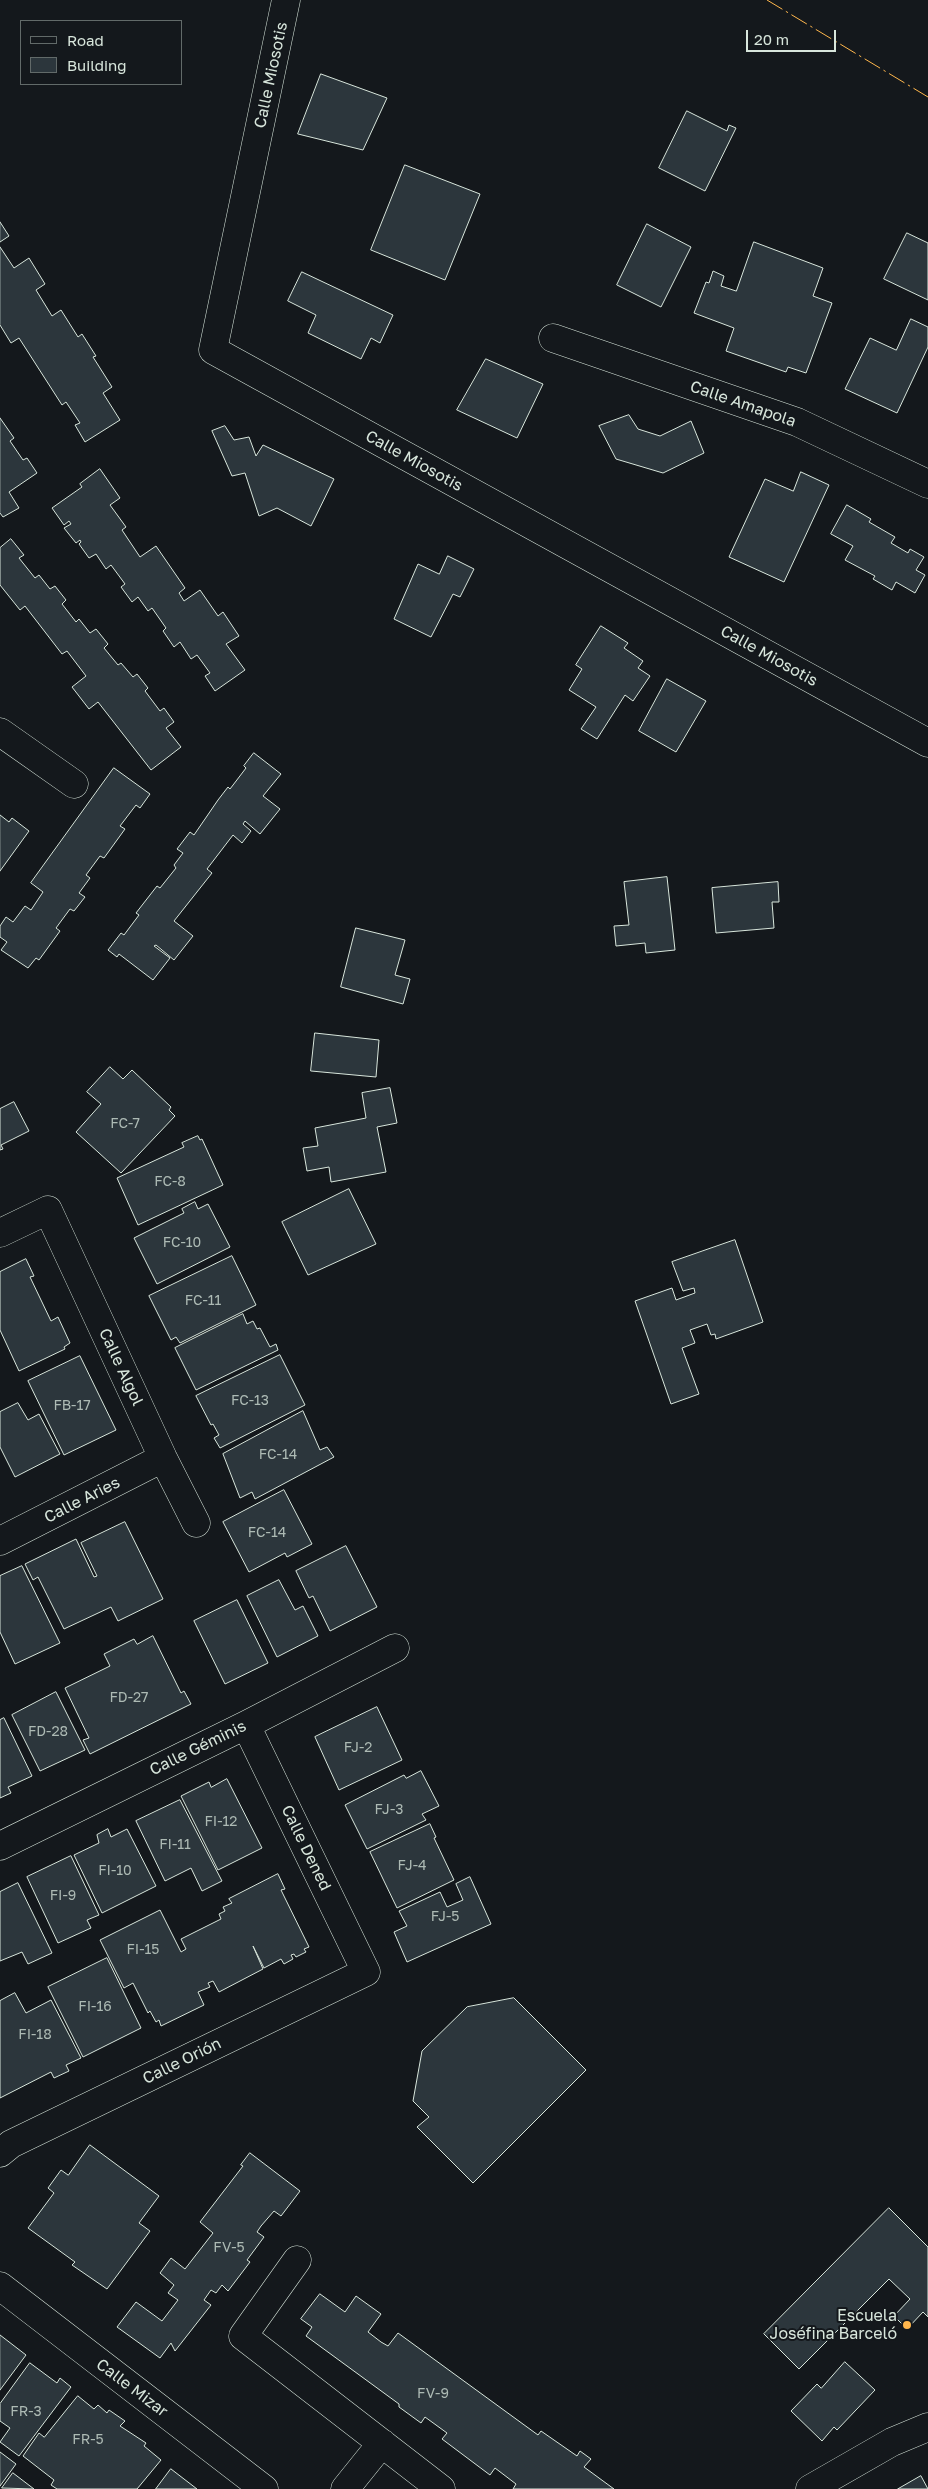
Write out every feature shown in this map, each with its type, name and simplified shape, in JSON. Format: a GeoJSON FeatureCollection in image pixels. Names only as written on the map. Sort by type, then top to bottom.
{"type":"FeatureCollection","features":[{"type":"Feature","properties":{"kind":"street","name":"Calle Miosotis"},"geometry":{"type":"LineString","coordinates":[[286,0],[213,350],[928,743]]}},
{"type":"Feature","properties":{"kind":"street","name":"Calle Amapola"},"geometry":{"type":"LineString","coordinates":[[553,338],[797,422],[928,484]]}},
{"type":"Feature","properties":{"kind":"street"},"geometry":{"type":"LineString","coordinates":[[0,732],[74,784]]}},
{"type":"Feature","properties":{"kind":"street","name":"Calle Algol"},"geometry":{"type":"LineString","coordinates":[[0,1233],[48,1210],[163,1458],[196,1523]]}},
{"type":"Feature","properties":{"kind":"street","name":"Calle Aries"},"geometry":{"type":"LineString","coordinates":[[0,1541],[163,1458]]}},
{"type":"Feature","properties":{"kind":"street","name":"Calle Géminis"},"geometry":{"type":"LineString","coordinates":[[0,1846],[246,1725],[395,1648]]}},
{"type":"Feature","properties":{"kind":"street","name":"Calle Dened"},"geometry":{"type":"LineString","coordinates":[[246,1725],[366,1972]]}},
{"type":"Feature","properties":{"kind":"street","name":"Calle Orión"},"geometry":{"type":"LineString","coordinates":[[0,2153],[11,2144],[366,1972]]}},
{"type":"Feature","properties":{"kind":"street"},"geometry":{"type":"LineString","coordinates":[[296,2260],[242,2336],[441,2489]]}},
{"type":"Feature","properties":{"kind":"street","name":"Calle Mizar"},"geometry":{"type":"LineString","coordinates":[[0,2286],[264,2489]]}},
{"type":"Feature","properties":{"kind":"street"},"geometry":{"type":"LineString","coordinates":[[810,2489],[892,2442],[928,2427]]}},
{"type":"Feature","properties":{"kind":"street"},"geometry":{"type":"LineString","coordinates":[[345,2489],[382,2443]]}},
{"type":"Feature","properties":{"kind":"building"},"geometry":{"type":"Polygon","coordinates":[[[321,74],[387,98],[363,150],[298,134],[321,74]]]}},
{"type":"Feature","properties":{"kind":"building"},"geometry":{"type":"Polygon","coordinates":[[[687,111],[727,131],[729,125],[736,128],[705,191],[659,168],[687,111]]]}},
{"type":"Feature","properties":{"kind":"building"},"geometry":{"type":"Polygon","coordinates":[[[405,165],[480,194],[445,280],[371,250],[405,165]]]}},
{"type":"Feature","properties":{"kind":"building"},"geometry":{"type":"Polygon","coordinates":[[[0,222],[9,236],[0,242],[0,222]]]}},
{"type":"Feature","properties":{"kind":"building"},"geometry":{"type":"Polygon","coordinates":[[[647,224],[691,247],[661,307],[617,285],[647,224]]]}},
{"type":"Feature","properties":{"kind":"building"},"geometry":{"type":"Polygon","coordinates":[[[907,233],[928,243],[928,300],[884,279],[907,233]]]}},
{"type":"Feature","properties":{"kind":"building"},"geometry":{"type":"Polygon","coordinates":[[[754,242],[823,268],[813,296],[832,303],[806,373],[788,367],[786,372],[726,351],[734,328],[694,313],[706,282],[709,283],[713,271],[724,276],[721,286],[736,291],[754,242]]]}},
{"type":"Feature","properties":{"kind":"building"},"geometry":{"type":"Polygon","coordinates":[[[0,247],[14,268],[29,258],[45,284],[36,290],[52,316],[61,310],[78,337],[82,334],[96,356],[93,357],[112,387],[103,393],[120,420],[85,442],[75,425],[80,423],[66,402],[62,405],[19,338],[11,343],[0,325],[0,247]]]}},
{"type":"Feature","properties":{"kind":"building"},"geometry":{"type":"Polygon","coordinates":[[[302,272],[393,315],[380,343],[371,338],[361,359],[308,333],[316,315],[288,301],[302,272]]]}},
{"type":"Feature","properties":{"kind":"building"},"geometry":{"type":"Polygon","coordinates":[[[911,319],[928,327],[928,347],[897,413],[845,389],[870,338],[896,350],[911,319]]]}},
{"type":"Feature","properties":{"kind":"building"},"geometry":{"type":"Polygon","coordinates":[[[486,359],[543,384],[517,438],[457,410],[486,359]]]}},
{"type":"Feature","properties":{"kind":"building"},"geometry":{"type":"Polygon","coordinates":[[[629,415],[638,429],[660,436],[691,421],[704,453],[663,473],[616,459],[599,426],[629,415]]]}},
{"type":"Feature","properties":{"kind":"building"},"geometry":{"type":"Polygon","coordinates":[[[0,418],[14,438],[10,441],[23,460],[27,458],[37,473],[9,492],[19,508],[3,517],[0,513],[0,418]]]}},
{"type":"Feature","properties":{"kind":"building"},"geometry":{"type":"Polygon","coordinates":[[[225,426],[234,440],[249,437],[256,456],[263,445],[334,479],[311,526],[277,508],[259,516],[245,473],[232,476],[212,431],[225,426]]]}},
{"type":"Feature","properties":{"kind":"building"},"geometry":{"type":"Polygon","coordinates":[[[100,469],[120,498],[110,505],[126,527],[122,530],[140,557],[156,546],[185,588],[179,593],[184,601],[200,590],[218,616],[223,612],[239,636],[226,644],[245,670],[215,691],[205,676],[210,673],[197,655],[191,659],[180,642],[174,647],[163,631],[166,628],[152,608],[148,611],[138,597],[132,602],[121,587],[125,584],[111,565],[106,569],[96,554],[89,558],[79,544],[80,540],[76,543],[64,528],[71,524],[69,521],[64,525],[52,508],[82,487],[80,484],[100,469]]]}},
{"type":"Feature","properties":{"kind":"building"},"geometry":{"type":"Polygon","coordinates":[[[801,472],[829,485],[784,582],[729,557],[765,479],[793,491],[801,472]]]}},
{"type":"Feature","properties":{"kind":"building"},"geometry":{"type":"Polygon","coordinates":[[[847,505],[871,519],[869,522],[895,537],[891,543],[908,553],[910,549],[924,557],[916,570],[925,575],[915,593],[896,582],[892,590],[873,579],[875,576],[845,560],[853,546],[831,534],[847,505]]]}},
{"type":"Feature","properties":{"kind":"building"},"geometry":{"type":"Polygon","coordinates":[[[11,539],[24,555],[19,558],[35,578],[39,575],[50,589],[55,586],[66,600],[62,604],[76,622],[79,619],[90,633],[96,629],[108,644],[104,648],[118,665],[121,663],[133,677],[137,674],[148,688],[145,691],[160,711],[164,708],[174,722],[166,728],[181,747],[151,770],[98,702],[89,709],[72,687],[86,676],[67,651],[62,654],[25,606],[20,610],[0,585],[0,548],[11,539]]]}},
{"type":"Feature","properties":{"kind":"building"},"geometry":{"type":"Polygon","coordinates":[[[448,556],[474,569],[460,597],[453,594],[431,637],[394,619],[418,564],[439,574],[448,556]]]}},
{"type":"Feature","properties":{"kind":"building"},"geometry":{"type":"Polygon","coordinates":[[[601,626],[628,643],[624,648],[643,661],[638,668],[650,676],[633,701],[625,695],[597,739],[581,729],[596,707],[569,690],[582,669],[576,665],[601,626]]]}},
{"type":"Feature","properties":{"kind":"building"},"geometry":{"type":"Polygon","coordinates":[[[667,679],[706,701],[676,752],[639,731],[667,679]]]}},
{"type":"Feature","properties":{"kind":"building"},"geometry":{"type":"Polygon","coordinates":[[[254,753],[281,774],[263,796],[280,809],[260,834],[245,821],[243,824],[251,831],[242,843],[233,835],[207,869],[212,873],[174,921],[193,936],[174,960],[156,945],[154,946],[170,958],[153,980],[119,954],[117,957],[108,950],[121,933],[124,935],[139,915],[136,913],[157,886],[160,888],[176,868],[174,865],[183,853],[177,849],[190,832],[194,835],[228,787],[230,789],[246,768],[244,766],[254,753]]]}},
{"type":"Feature","properties":{"kind":"building"},"geometry":{"type":"Polygon","coordinates":[[[114,768],[150,794],[140,808],[136,805],[120,826],[125,829],[104,858],[100,856],[86,875],[90,878],[79,893],[85,897],[74,911],[70,909],[56,928],[60,931],[39,960],[36,958],[28,968],[1,950],[7,942],[0,937],[0,926],[6,917],[13,922],[25,906],[31,910],[43,892],[31,883],[114,768]]]}},
{"type":"Feature","properties":{"kind":"building"},"geometry":{"type":"Polygon","coordinates":[[[0,815],[9,822],[12,818],[29,831],[0,871],[0,815]]]}},
{"type":"Feature","properties":{"kind":"building"},"geometry":{"type":"Polygon","coordinates":[[[667,877],[675,950],[646,953],[645,943],[616,946],[614,926],[629,925],[624,882],[667,877]]]}},
{"type":"Feature","properties":{"kind":"building"},"geometry":{"type":"Polygon","coordinates":[[[778,882],[779,902],[772,902],[774,928],[716,933],[712,888],[778,882]]]}},
{"type":"Feature","properties":{"kind":"building"},"geometry":{"type":"Polygon","coordinates":[[[356,928],[405,940],[395,975],[410,979],[403,1004],[341,987],[356,928]]]}},
{"type":"Feature","properties":{"kind":"building"},"geometry":{"type":"Polygon","coordinates":[[[315,1033],[379,1040],[376,1077],[311,1071],[315,1033]]]}},
{"type":"Feature","properties":{"kind":"building"},"geometry":{"type":"Polygon","coordinates":[[[110,1067],[123,1079],[132,1070],[171,1107],[169,1110],[175,1116],[121,1173],[76,1132],[101,1104],[87,1092],[110,1067]]]}},
{"type":"Feature","properties":{"kind":"building"},"geometry":{"type":"Polygon","coordinates":[[[390,1088],[397,1123],[377,1127],[386,1172],[331,1182],[329,1167],[307,1171],[303,1148],[318,1146],[315,1128],[366,1118],[362,1093],[390,1088]]]}},
{"type":"Feature","properties":{"kind":"building"},"geometry":{"type":"Polygon","coordinates":[[[14,1102],[29,1131],[1,1145],[3,1149],[0,1150],[0,1109],[14,1102]]]}},
{"type":"Feature","properties":{"kind":"building"},"geometry":{"type":"Polygon","coordinates":[[[198,1136],[200,1140],[202,1139],[223,1185],[138,1225],[117,1178],[184,1147],[182,1143],[198,1136]]]}},
{"type":"Feature","properties":{"kind":"building"},"geometry":{"type":"Polygon","coordinates":[[[349,1189],[376,1244],[308,1275],[282,1222],[349,1189]]]}},
{"type":"Feature","properties":{"kind":"building"},"geometry":{"type":"Polygon","coordinates":[[[195,1202],[198,1209],[208,1204],[230,1247],[157,1284],[134,1238],[184,1213],[182,1209],[195,1202]]]}},
{"type":"Feature","properties":{"kind":"building"},"geometry":{"type":"Polygon","coordinates":[[[735,1240],[763,1322],[716,1339],[715,1334],[711,1335],[707,1324],[690,1330],[695,1343],[682,1348],[699,1394],[671,1404],[635,1301],[672,1288],[676,1300],[695,1293],[694,1288],[683,1291],[672,1262],[735,1240]]]}},
{"type":"Feature","properties":{"kind":"building"},"geometry":{"type":"Polygon","coordinates":[[[232,1256],[256,1305],[180,1343],[176,1337],[171,1340],[149,1296],[232,1256]]]}},
{"type":"Feature","properties":{"kind":"building"},"geometry":{"type":"Polygon","coordinates":[[[26,1259],[34,1276],[30,1277],[51,1321],[58,1317],[70,1343],[64,1347],[65,1349],[19,1371],[0,1330],[0,1272],[26,1259]]]}},
{"type":"Feature","properties":{"kind":"building"},"geometry":{"type":"Polygon","coordinates":[[[243,1314],[247,1324],[253,1321],[257,1329],[260,1328],[270,1347],[276,1344],[278,1350],[196,1390],[175,1348],[243,1314]]]}},
{"type":"Feature","properties":{"kind":"building"},"geometry":{"type":"Polygon","coordinates":[[[280,1355],[305,1405],[220,1448],[214,1438],[219,1435],[213,1424],[211,1425],[196,1396],[280,1355]]]}},
{"type":"Feature","properties":{"kind":"building"},"geometry":{"type":"Polygon","coordinates":[[[80,1356],[116,1430],[64,1455],[28,1381],[80,1356]]]}},
{"type":"Feature","properties":{"kind":"building"},"geometry":{"type":"Polygon","coordinates":[[[18,1403],[28,1420],[39,1414],[60,1454],[15,1477],[0,1447],[0,1412],[18,1403]]]}},
{"type":"Feature","properties":{"kind":"building"},"geometry":{"type":"Polygon","coordinates":[[[303,1411],[320,1450],[327,1447],[334,1457],[255,1499],[252,1492],[240,1498],[223,1454],[303,1411]]]}},
{"type":"Feature","properties":{"kind":"building"},"geometry":{"type":"Polygon","coordinates":[[[284,1490],[312,1544],[287,1557],[285,1553],[249,1572],[223,1522],[284,1490]]]}},
{"type":"Feature","properties":{"kind":"building"},"geometry":{"type":"Polygon","coordinates":[[[125,1522],[163,1599],[118,1621],[111,1607],[64,1629],[38,1577],[33,1580],[25,1564],[76,1539],[94,1577],[97,1576],[81,1543],[125,1522]]]}},
{"type":"Feature","properties":{"kind":"building"},"geometry":{"type":"Polygon","coordinates":[[[346,1546],[377,1607],[330,1631],[313,1596],[309,1598],[296,1571],[346,1546]]]}},
{"type":"Feature","properties":{"kind":"building"},"geometry":{"type":"Polygon","coordinates":[[[22,1566],[60,1643],[15,1664],[0,1632],[0,1576],[22,1566]]]}},
{"type":"Feature","properties":{"kind":"building"},"geometry":{"type":"Polygon","coordinates":[[[279,1580],[295,1610],[303,1606],[318,1636],[277,1657],[247,1596],[279,1580]]]}},
{"type":"Feature","properties":{"kind":"building"},"geometry":{"type":"Polygon","coordinates":[[[237,1600],[268,1663],[225,1684],[194,1621],[237,1600]]]}},
{"type":"Feature","properties":{"kind":"building"},"geometry":{"type":"Polygon","coordinates":[[[153,1636],[181,1693],[184,1691],[191,1704],[90,1754],[83,1740],[89,1738],[65,1688],[110,1666],[104,1654],[134,1639],[137,1644],[153,1636]]]}},
{"type":"Feature","properties":{"kind":"building"},"geometry":{"type":"Polygon","coordinates":[[[56,1692],[85,1750],[40,1771],[12,1715],[56,1692]]]}},
{"type":"Feature","properties":{"kind":"building"},"geometry":{"type":"Polygon","coordinates":[[[377,1707],[402,1760],[339,1790],[315,1737],[377,1707]]]}},
{"type":"Feature","properties":{"kind":"building"},"geometry":{"type":"Polygon","coordinates":[[[4,1718],[32,1776],[8,1787],[11,1793],[0,1798],[0,1720],[4,1718]]]}},
{"type":"Feature","properties":{"kind":"building"},"geometry":{"type":"Polygon","coordinates":[[[421,1771],[439,1806],[422,1814],[426,1820],[367,1849],[345,1805],[404,1775],[406,1778],[421,1771]]]}},
{"type":"Feature","properties":{"kind":"building"},"geometry":{"type":"Polygon","coordinates":[[[227,1779],[262,1848],[218,1870],[181,1796],[209,1782],[211,1787],[227,1779]]]}},
{"type":"Feature","properties":{"kind":"building"},"geometry":{"type":"Polygon","coordinates":[[[180,1800],[222,1881],[202,1891],[191,1868],[165,1881],[136,1821],[180,1800]]]}},
{"type":"Feature","properties":{"kind":"building"},"geometry":{"type":"Polygon","coordinates":[[[430,1824],[436,1837],[434,1838],[454,1880],[397,1908],[370,1852],[430,1824]]]}},
{"type":"Feature","properties":{"kind":"building"},"geometry":{"type":"Polygon","coordinates":[[[108,1829],[111,1837],[127,1829],[156,1886],[102,1913],[74,1855],[99,1843],[97,1835],[108,1829]]]}},
{"type":"Feature","properties":{"kind":"building"},"geometry":{"type":"Polygon","coordinates":[[[71,1856],[99,1915],[87,1920],[91,1928],[58,1943],[27,1877],[71,1856]]]}},
{"type":"Feature","properties":{"kind":"building"},"geometry":{"type":"Polygon","coordinates":[[[278,1874],[285,1889],[281,1890],[309,1947],[304,1949],[306,1952],[296,1957],[294,1954],[291,1955],[293,1959],[284,1964],[281,1959],[264,1968],[253,1946],[263,1969],[219,1992],[213,1981],[208,1983],[210,1987],[198,1992],[204,2005],[161,2026],[159,2020],[156,2022],[150,2011],[148,2013],[133,1983],[124,1988],[100,1940],[160,1910],[181,1952],[186,1949],[181,1939],[221,1919],[219,1914],[225,1911],[223,1907],[232,1903],[229,1899],[278,1874]]]}},
{"type":"Feature","properties":{"kind":"building"},"geometry":{"type":"Polygon","coordinates":[[[470,1877],[491,1924],[407,1962],[394,1932],[407,1926],[399,1911],[440,1892],[447,1907],[463,1900],[456,1884],[470,1877]]]}},
{"type":"Feature","properties":{"kind":"building"},"geometry":{"type":"Polygon","coordinates":[[[18,1883],[52,1953],[28,1964],[22,1952],[0,1961],[0,1892],[18,1883]]]}},
{"type":"Feature","properties":{"kind":"building"},"geometry":{"type":"Polygon","coordinates":[[[107,1958],[141,2028],[83,2057],[48,1987],[107,1958]]]}},
{"type":"Feature","properties":{"kind":"building"},"geometry":{"type":"Polygon","coordinates":[[[15,1993],[26,2013],[51,2000],[81,2058],[66,2065],[69,2071],[54,2078],[51,2072],[0,2098],[0,2001],[15,1993]]]}},
{"type":"Feature","properties":{"kind":"building"},"geometry":{"type":"Polygon","coordinates":[[[514,1998],[586,2070],[473,2183],[417,2127],[429,2117],[413,2101],[422,2051],[467,2007],[514,1998]]]}},
{"type":"Feature","properties":{"kind":"building"},"geometry":{"type":"Polygon","coordinates":[[[90,2145],[159,2196],[139,2223],[150,2231],[107,2289],[72,2265],[75,2262],[28,2228],[54,2193],[48,2188],[61,2170],[68,2175],[90,2145]]]}},
{"type":"Feature","properties":{"kind":"building"},"geometry":{"type":"Polygon","coordinates":[[[250,2153],[300,2191],[281,2216],[274,2211],[261,2226],[257,2232],[264,2237],[247,2260],[250,2262],[228,2291],[222,2285],[216,2293],[211,2290],[204,2300],[211,2305],[175,2351],[171,2343],[160,2358],[117,2327],[136,2302],[162,2321],[178,2300],[168,2293],[174,2285],[160,2273],[171,2258],[185,2269],[213,2233],[200,2222],[243,2166],[241,2165],[250,2153]]]}},
{"type":"Feature","properties":{"kind":"building"},"geometry":{"type":"Polygon","coordinates":[[[889,2208],[928,2247],[928,2317],[923,2312],[907,2329],[894,2316],[910,2299],[889,2279],[799,2369],[764,2334],[889,2208]]]}},
{"type":"Feature","properties":{"kind":"building"},"geometry":{"type":"Polygon","coordinates":[[[320,2294],[345,2312],[356,2296],[381,2314],[368,2332],[381,2342],[388,2346],[398,2333],[538,2435],[541,2431],[577,2456],[580,2451],[591,2459],[584,2467],[614,2489],[513,2489],[516,2484],[495,2468],[490,2475],[442,2439],[447,2433],[425,2417],[421,2423],[399,2407],[399,2404],[306,2336],[312,2327],[301,2319],[320,2294]]]}},
{"type":"Feature","properties":{"kind":"building"},"geometry":{"type":"Polygon","coordinates":[[[0,2335],[26,2355],[0,2390],[0,2335]]]}},
{"type":"Feature","properties":{"kind":"building"},"geometry":{"type":"Polygon","coordinates":[[[845,2362],[875,2390],[837,2430],[834,2427],[822,2441],[791,2411],[817,2384],[821,2388],[845,2362]]]}},
{"type":"Feature","properties":{"kind":"building"},"geometry":{"type":"Polygon","coordinates":[[[30,2363],[57,2383],[60,2378],[71,2387],[19,2456],[0,2442],[10,2428],[0,2421],[0,2404],[30,2363]]]}},
{"type":"Feature","properties":{"kind":"building"},"geometry":{"type":"Polygon","coordinates":[[[78,2396],[94,2409],[98,2405],[107,2413],[109,2410],[125,2421],[120,2426],[146,2443],[144,2446],[161,2460],[137,2489],[57,2489],[51,2485],[54,2480],[23,2456],[39,2433],[44,2437],[78,2396]]]}},
{"type":"Feature","properties":{"kind":"building"},"geometry":{"type":"Polygon","coordinates":[[[0,2452],[16,2464],[0,2486],[0,2452]]]}},
{"type":"Feature","properties":{"kind":"building"},"geometry":{"type":"Polygon","coordinates":[[[171,2469],[197,2489],[156,2489],[171,2469]]]}},
{"type":"Feature","properties":{"kind":"building"},"geometry":{"type":"Polygon","coordinates":[[[13,2473],[34,2489],[2,2488],[13,2473]]]}},
{"type":"Feature","properties":{"kind":"building"},"geometry":{"type":"Polygon","coordinates":[[[921,2476],[928,2489],[898,2489],[921,2476]]]}},
{"type":"Feature","properties":{"kind":"power"},"geometry":{"type":"LineString","coordinates":[[767,0],[928,97]]}},
{"type":"Feature","properties":{"kind":"place","name":"Escuela Joséfina Barceló"},"geometry":{"type":"Point","coordinates":[907,2325]}}]}
